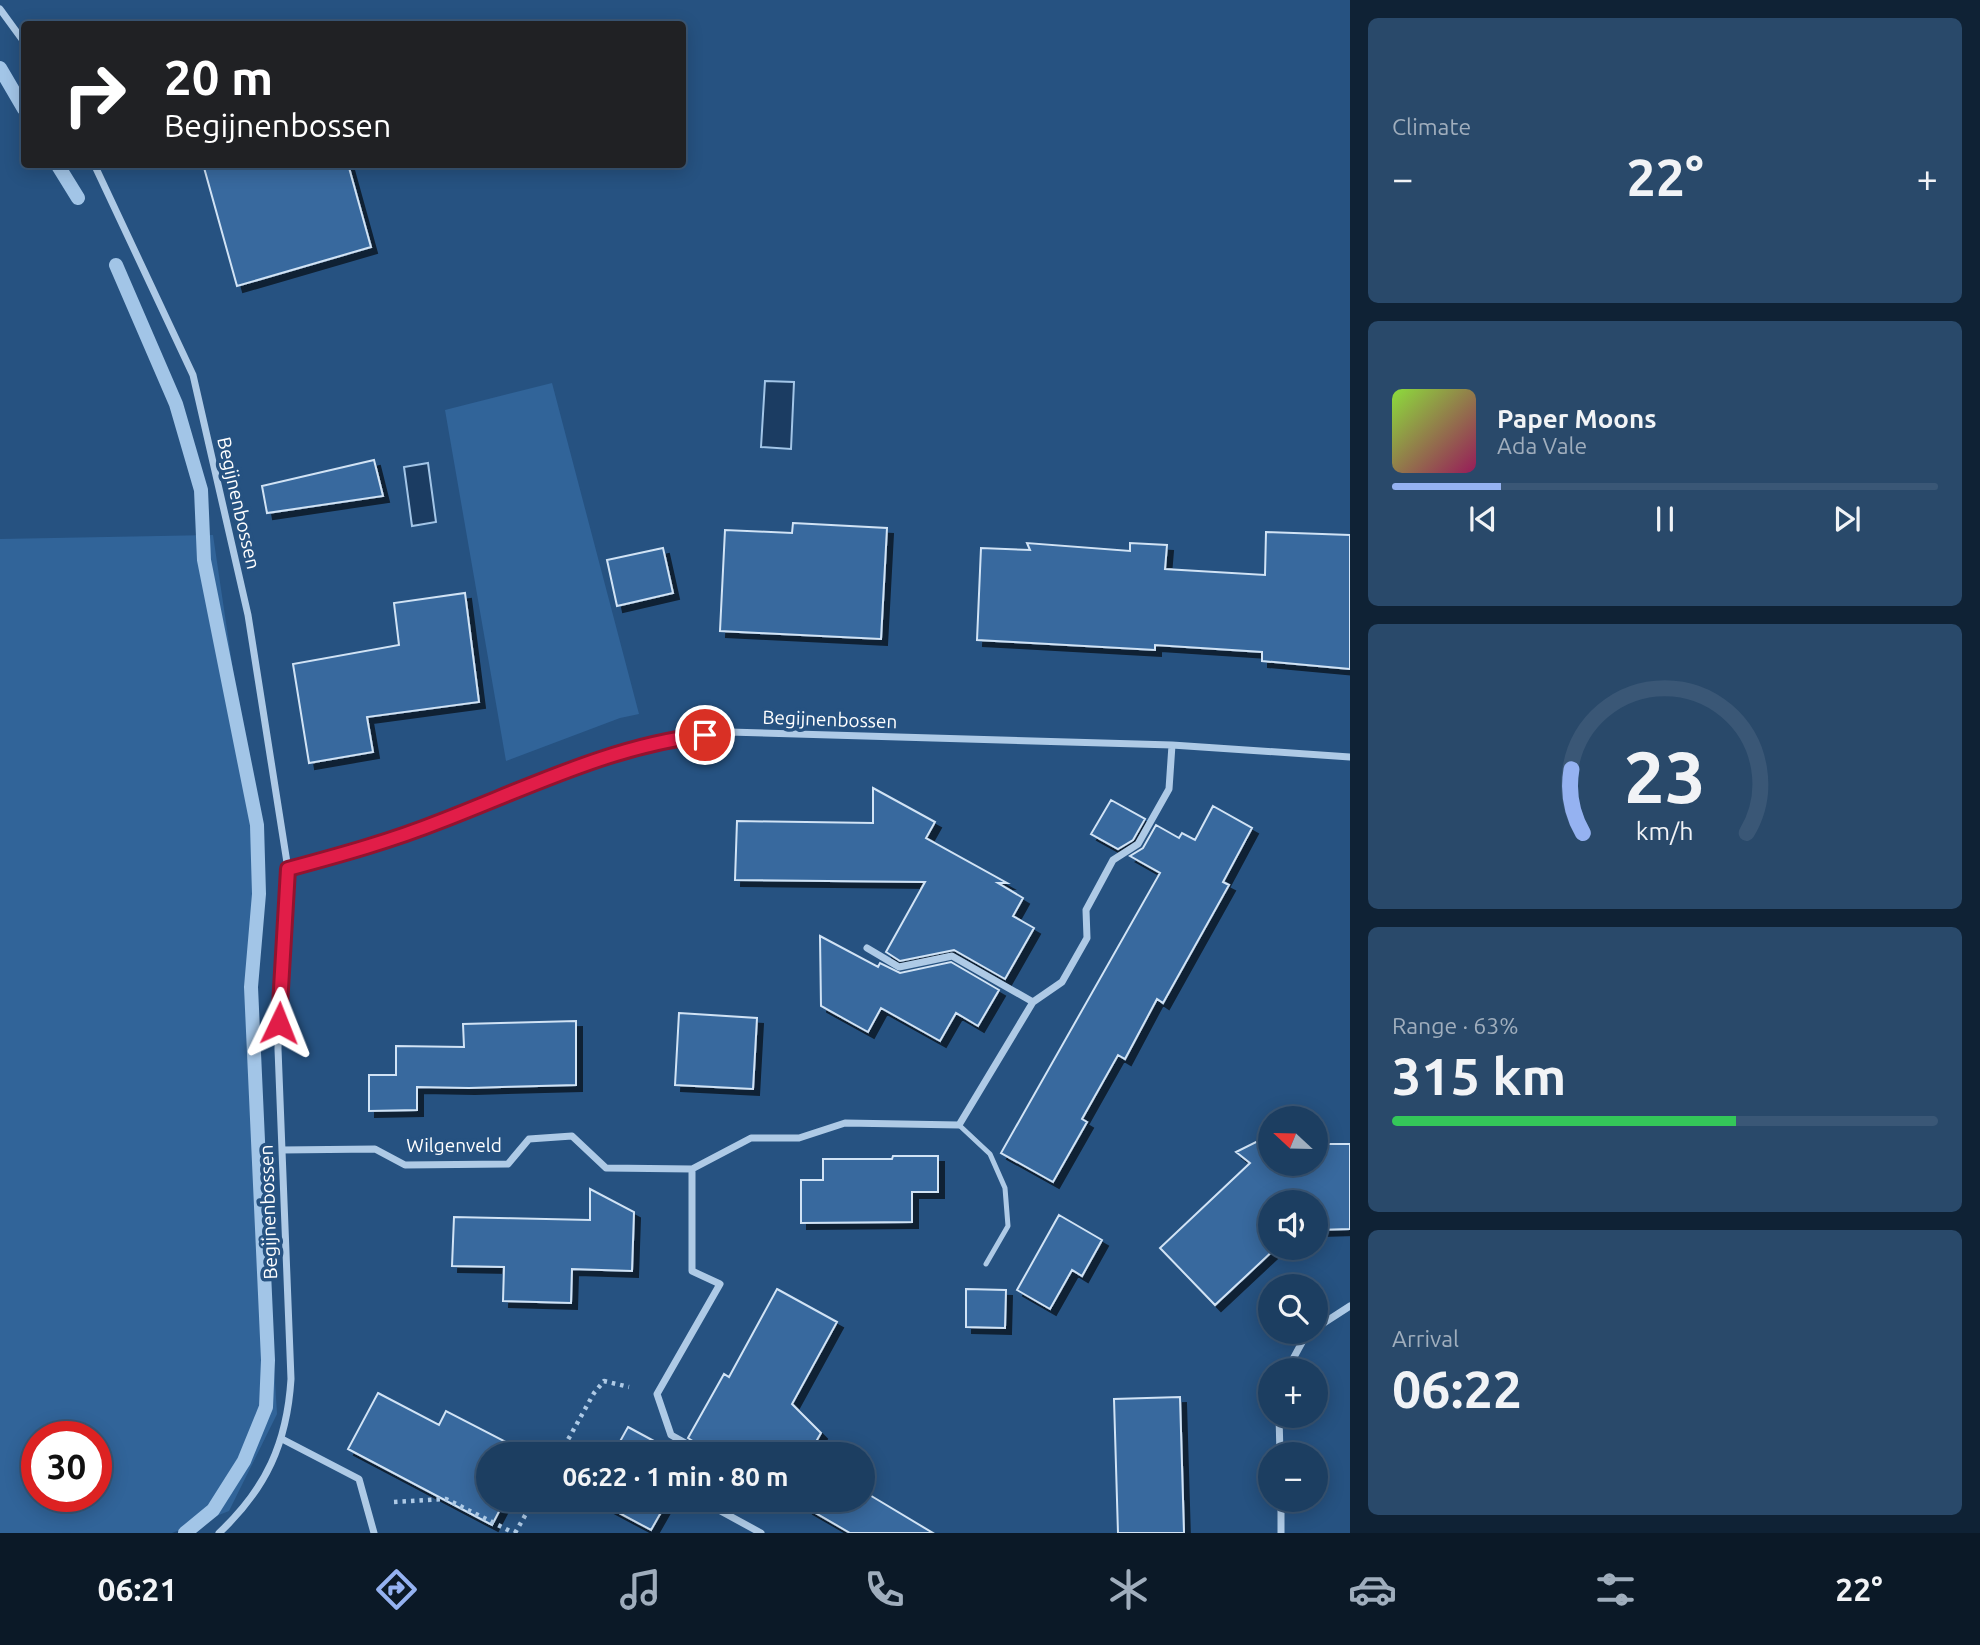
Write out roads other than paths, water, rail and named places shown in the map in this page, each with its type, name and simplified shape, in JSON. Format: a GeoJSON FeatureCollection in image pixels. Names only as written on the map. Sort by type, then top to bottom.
{"type":"FeatureCollection","features":[{"type":"Feature","properties":{"kind":"street"},"geometry":{"type":"LineString","coordinates":[[0,9],[21,38]]}},
{"type":"Feature","properties":{"kind":"street","name":"Begijnenbossen"},"geometry":{"type":"LineString","coordinates":[[96,168],[193,375],[248,615],[288,869],[280,970],[278,1049],[291,1380],[289,1409],[282,1439],[253,1497],[219,1533]]}},
{"type":"Feature","properties":{"kind":"street","name":"Begijnenbossen"},"geometry":{"type":"LineString","coordinates":[[288,869],[368,847],[437,823],[624,750],[729,732],[1172,745],[1350,757]]}},
{"type":"Feature","properties":{"kind":"street"},"geometry":{"type":"LineString","coordinates":[[959,1125],[1033,1002],[1062,982],[1087,938],[1086,910],[1113,860],[1138,844],[1169,789],[1172,745]]}},
{"type":"Feature","properties":{"kind":"street"},"geometry":{"type":"LineString","coordinates":[[867,948],[899,967],[952,956],[1033,1002]]}},
{"type":"Feature","properties":{"kind":"street","name":"Wilgenveld"},"geometry":{"type":"LineString","coordinates":[[282,1150],[374,1149],[405,1165],[508,1164],[529,1139],[572,1136],[606,1168],[692,1169],[751,1139],[799,1138],[845,1123],[959,1125]]}},
{"type":"Feature","properties":{"kind":"street"},"geometry":{"type":"LineString","coordinates":[[684,1442],[671,1435],[657,1394],[719,1284],[692,1271],[692,1169]]}},
{"type":"Feature","properties":{"kind":"street"},"geometry":{"type":"LineString","coordinates":[[1328,1320],[1350,1306]]}},
{"type":"Feature","properties":{"kind":"street"},"geometry":{"type":"LineString","coordinates":[[282,1439],[359,1479],[374,1533]]}},
{"type":"Feature","properties":{"kind":"street"},"geometry":{"type":"LineString","coordinates":[[722,1512],[761,1533]]}},
{"type":"Feature","properties":{"kind":"street"},"geometry":{"type":"LineString","coordinates":[[1281,1512],[1281,1533]]}},
{"type":"Feature","properties":{"kind":"lane"},"geometry":{"type":"LineString","coordinates":[[959,1125],[990,1154],[1005,1188],[1008,1226],[986,1264]]}},
{"type":"Feature","properties":{"kind":"waterway"},"geometry":{"type":"LineString","coordinates":[[0,68],[21,104]]}},
{"type":"Feature","properties":{"kind":"waterway"},"geometry":{"type":"LineString","coordinates":[[59,168],[78,198]]}},
{"type":"Feature","properties":{"kind":"waterway"},"geometry":{"type":"LineString","coordinates":[[116,265],[176,404],[201,490],[204,560],[257,825],[259,894],[251,987],[268,1360],[266,1407],[244,1461],[213,1510],[185,1533]]}}]}
